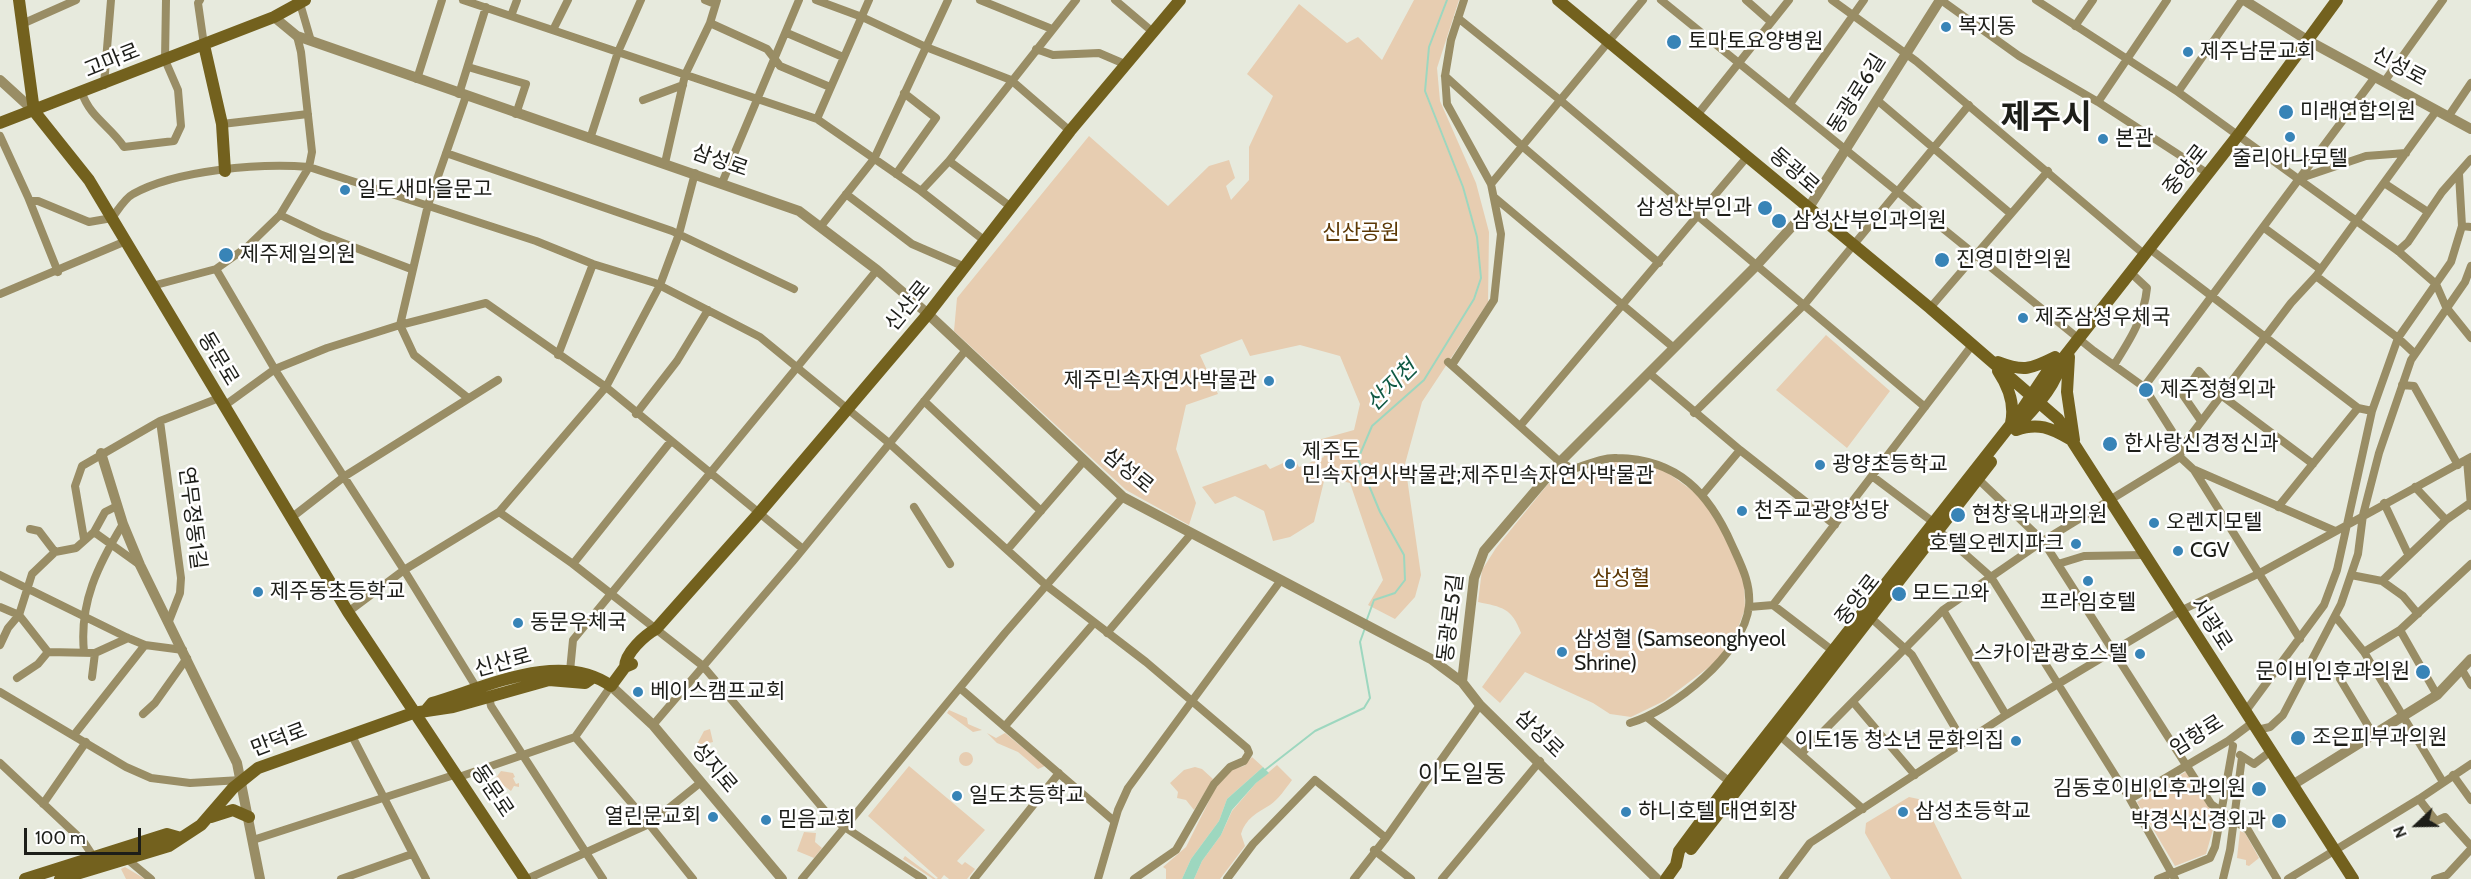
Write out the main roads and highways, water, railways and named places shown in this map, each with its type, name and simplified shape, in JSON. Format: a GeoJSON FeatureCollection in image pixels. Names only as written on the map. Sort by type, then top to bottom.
{"type":"FeatureCollection","features":[{"type":"Feature","properties":{"kind":"main road"},"geometry":{"type":"LineString","coordinates":[[0,123],[34,111],[19,0]]}},
{"type":"Feature","properties":{"kind":"main road","name":"신산로"},"geometry":{"type":"LineString","coordinates":[[427,710],[432,704],[549,680],[585,682],[592,678],[600,678],[611,686],[624,667],[630,665],[638,657],[652,639],[656,629],[760,512],[928,314],[1070,131],[1180,0]]}},
{"type":"Feature","properties":{"kind":"main road","name":"동광로"},"geometry":{"type":"LineString","coordinates":[[1558,0],[1698,114],[1808,209],[2036,398]]}},
{"type":"Feature","properties":{"kind":"main road","name":"중앙로"},"geometry":{"type":"LineString","coordinates":[[1666,879],[1679,858],[1679,851],[1730,782],[2036,398],[2051,366],[2067,354],[2131,273],[2239,134],[2337,0]]}},
{"type":"Feature","properties":{"kind":"main road","name":"고마로"},"geometry":{"type":"LineString","coordinates":[[34,111],[274,17],[302,1]]}},
{"type":"Feature","properties":{"kind":"main road"},"geometry":{"type":"LineString","coordinates":[[204,45],[222,124],[225,171]]}},
{"type":"Feature","properties":{"kind":"main road","name":"동문로"},"geometry":{"type":"LineString","coordinates":[[34,111],[89,180],[348,612],[422,727],[436,741],[517,879]]}},
{"type":"Feature","properties":{"kind":"main road"},"geometry":{"type":"LineString","coordinates":[[1989,358],[2021,370],[2067,354],[2067,392],[2074,442]]}},
{"type":"Feature","properties":{"kind":"main road"},"geometry":{"type":"LineString","coordinates":[[1989,358],[2006,383],[2013,427],[2036,425],[2051,428],[2074,442]]}},
{"type":"Feature","properties":{"kind":"main road","name":"서광로"},"geometry":{"type":"LineString","coordinates":[[2036,398],[2074,442],[2143,555],[2294,784],[2353,879]]}},
{"type":"Feature","properties":{"kind":"main road","name":"중앙로"},"geometry":{"type":"LineString","coordinates":[[1679,858],[1685,856],[1779,735],[1870,617],[1935,526],[1978,478],[2013,427]]}},
{"type":"Feature","properties":{"kind":"main road","name":"신산로"},"geometry":{"type":"LineString","coordinates":[[413,713],[453,707],[483,693],[541,672],[570,671],[586,673],[592,678]]}},
{"type":"Feature","properties":{"kind":"main road"},"geometry":{"type":"LineString","coordinates":[[436,741],[436,723],[453,707]]}},
{"type":"Feature","properties":{"kind":"main road","name":"만덕로"},"geometry":{"type":"LineString","coordinates":[[60,879],[169,846],[205,821],[242,780],[258,768],[413,713]]}},
{"type":"Feature","properties":{"kind":"main road","name":"동문로"},"geometry":{"type":"LineString","coordinates":[[422,727],[423,735],[455,776],[526,879]]}},
{"type":"Feature","properties":{"kind":"main road"},"geometry":{"type":"LineString","coordinates":[[205,821],[217,813],[230,810],[249,817]]}},
{"type":"Feature","properties":{"kind":"main road"},"geometry":{"type":"LineString","coordinates":[[25,879],[167,834],[181,838]]}},
{"type":"Feature","properties":{"kind":"waterway","name":"산지천"},"geometry":{"type":"LineString","coordinates":[[1366,622],[1374,600],[1395,593],[1405,580],[1404,555],[1380,512],[1358,459],[1372,426],[1424,380],[1474,299],[1481,278],[1477,237],[1463,187],[1425,91],[1429,47],[1447,0]]}},
{"type":"Feature","properties":{"kind":"waterway","name":"산지천"},"geometry":{"type":"LineString","coordinates":[[1265,770],[1315,731],[1364,708],[1370,698],[1360,642],[1365,628]]}},
{"type":"Feature","properties":{"kind":"place","name":"복지동"},"geometry":{"type":"Point","coordinates":[1946,27]}},
{"type":"Feature","properties":{"kind":"place","name":"토마토요양병원"},"geometry":{"type":"Point","coordinates":[1674,42]}},
{"type":"Feature","properties":{"kind":"place","name":"제주남문교회"},"geometry":{"type":"Point","coordinates":[2188,52]}},
{"type":"Feature","properties":{"kind":"place","name":"미래연합의원"},"geometry":{"type":"Point","coordinates":[2286,112]}},
{"type":"Feature","properties":{"kind":"place","name":"줄리아나모텔"},"geometry":{"type":"Point","coordinates":[2290,137]}},
{"type":"Feature","properties":{"kind":"place","name":"본관"},"geometry":{"type":"Point","coordinates":[2103,139]}},
{"type":"Feature","properties":{"kind":"place","name":"일도새마을문고"},"geometry":{"type":"Point","coordinates":[345,190]}},
{"type":"Feature","properties":{"kind":"place","name":"삼성산부인과"},"geometry":{"type":"Point","coordinates":[1765,208]}},
{"type":"Feature","properties":{"kind":"place","name":"삼성산부인과의원"},"geometry":{"type":"Point","coordinates":[1779,221]}},
{"type":"Feature","properties":{"kind":"place","name":"제주제일의원"},"geometry":{"type":"Point","coordinates":[226,255]}},
{"type":"Feature","properties":{"kind":"place","name":"진영미한의원"},"geometry":{"type":"Point","coordinates":[1942,260]}},
{"type":"Feature","properties":{"kind":"place","name":"제주삼성우체국"},"geometry":{"type":"Point","coordinates":[2023,318]}},
{"type":"Feature","properties":{"kind":"place","name":"제주민속자연사박물관"},"geometry":{"type":"Point","coordinates":[1269,381]}},
{"type":"Feature","properties":{"kind":"place","name":"제주정형외과"},"geometry":{"type":"Point","coordinates":[2146,390]}},
{"type":"Feature","properties":{"kind":"place","name":"한사랑신경정신과"},"geometry":{"type":"Point","coordinates":[2110,444]}},
{"type":"Feature","properties":{"kind":"place","name":"제주도 민속자연사박물관;제주민속자연사박물관"},"geometry":{"type":"Point","coordinates":[1290,464]}},
{"type":"Feature","properties":{"kind":"place","name":"광양초등학교"},"geometry":{"type":"Point","coordinates":[1820,465]}},
{"type":"Feature","properties":{"kind":"place","name":"천주교광양성당"},"geometry":{"type":"Point","coordinates":[1742,511]}},
{"type":"Feature","properties":{"kind":"place","name":"현창옥내과의원"},"geometry":{"type":"Point","coordinates":[1958,515]}},
{"type":"Feature","properties":{"kind":"place","name":"오렌지모텔"},"geometry":{"type":"Point","coordinates":[2154,523]}},
{"type":"Feature","properties":{"kind":"place","name":"호텔오렌지파크"},"geometry":{"type":"Point","coordinates":[2076,544]}},
{"type":"Feature","properties":{"kind":"place","name":"CGV"},"geometry":{"type":"Point","coordinates":[2178,551]}},
{"type":"Feature","properties":{"kind":"place","name":"프라임호텔"},"geometry":{"type":"Point","coordinates":[2088,581]}},
{"type":"Feature","properties":{"kind":"place","name":"제주동초등학교"},"geometry":{"type":"Point","coordinates":[258,592]}},
{"type":"Feature","properties":{"kind":"place","name":"모드고와"},"geometry":{"type":"Point","coordinates":[1899,594]}},
{"type":"Feature","properties":{"kind":"place","name":"동문우체국"},"geometry":{"type":"Point","coordinates":[518,623]}},
{"type":"Feature","properties":{"kind":"place","name":"삼성혈 (Samseonghyeol Shrine)"},"geometry":{"type":"Point","coordinates":[1562,652]}},
{"type":"Feature","properties":{"kind":"place","name":"스카이관광호스텔"},"geometry":{"type":"Point","coordinates":[2140,654]}},
{"type":"Feature","properties":{"kind":"place","name":"문이비인후과의원"},"geometry":{"type":"Point","coordinates":[2423,672]}},
{"type":"Feature","properties":{"kind":"place","name":"베이스캠프교회"},"geometry":{"type":"Point","coordinates":[638,692]}},
{"type":"Feature","properties":{"kind":"place","name":"조은피부과의원"},"geometry":{"type":"Point","coordinates":[2298,738]}},
{"type":"Feature","properties":{"kind":"place","name":"이도1동 청소년 문화의집"},"geometry":{"type":"Point","coordinates":[2016,741]}},
{"type":"Feature","properties":{"kind":"place","name":"김동호이비인후과의원"},"geometry":{"type":"Point","coordinates":[2259,789]}},
{"type":"Feature","properties":{"kind":"place","name":"일도초등학교"},"geometry":{"type":"Point","coordinates":[957,796]}},
{"type":"Feature","properties":{"kind":"place","name":"하니호텔 대연회장"},"geometry":{"type":"Point","coordinates":[1626,812]}},
{"type":"Feature","properties":{"kind":"place","name":"삼성초등학교"},"geometry":{"type":"Point","coordinates":[1903,812]}},
{"type":"Feature","properties":{"kind":"place","name":"열린문교회"},"geometry":{"type":"Point","coordinates":[713,817]}},
{"type":"Feature","properties":{"kind":"place","name":"믿음교회"},"geometry":{"type":"Point","coordinates":[766,820]}},
{"type":"Feature","properties":{"kind":"place","name":"박경식신경외과"},"geometry":{"type":"Point","coordinates":[2279,821]}},
{"type":"Feature","properties":{"kind":"district","name":"제주시"},"geometry":{"type":"Point","coordinates":[2046,118]}},
{"type":"Feature","properties":{"kind":"district","name":"이도일동"},"geometry":{"type":"Point","coordinates":[1462,775]}},
{"type":"Feature","properties":{"kind":"park label","name":"신산공원"},"geometry":{"type":"Point","coordinates":[1361,233]}},
{"type":"Feature","properties":{"kind":"park label","name":"삼성혈"},"geometry":{"type":"Point","coordinates":[1621,579]}}]}
